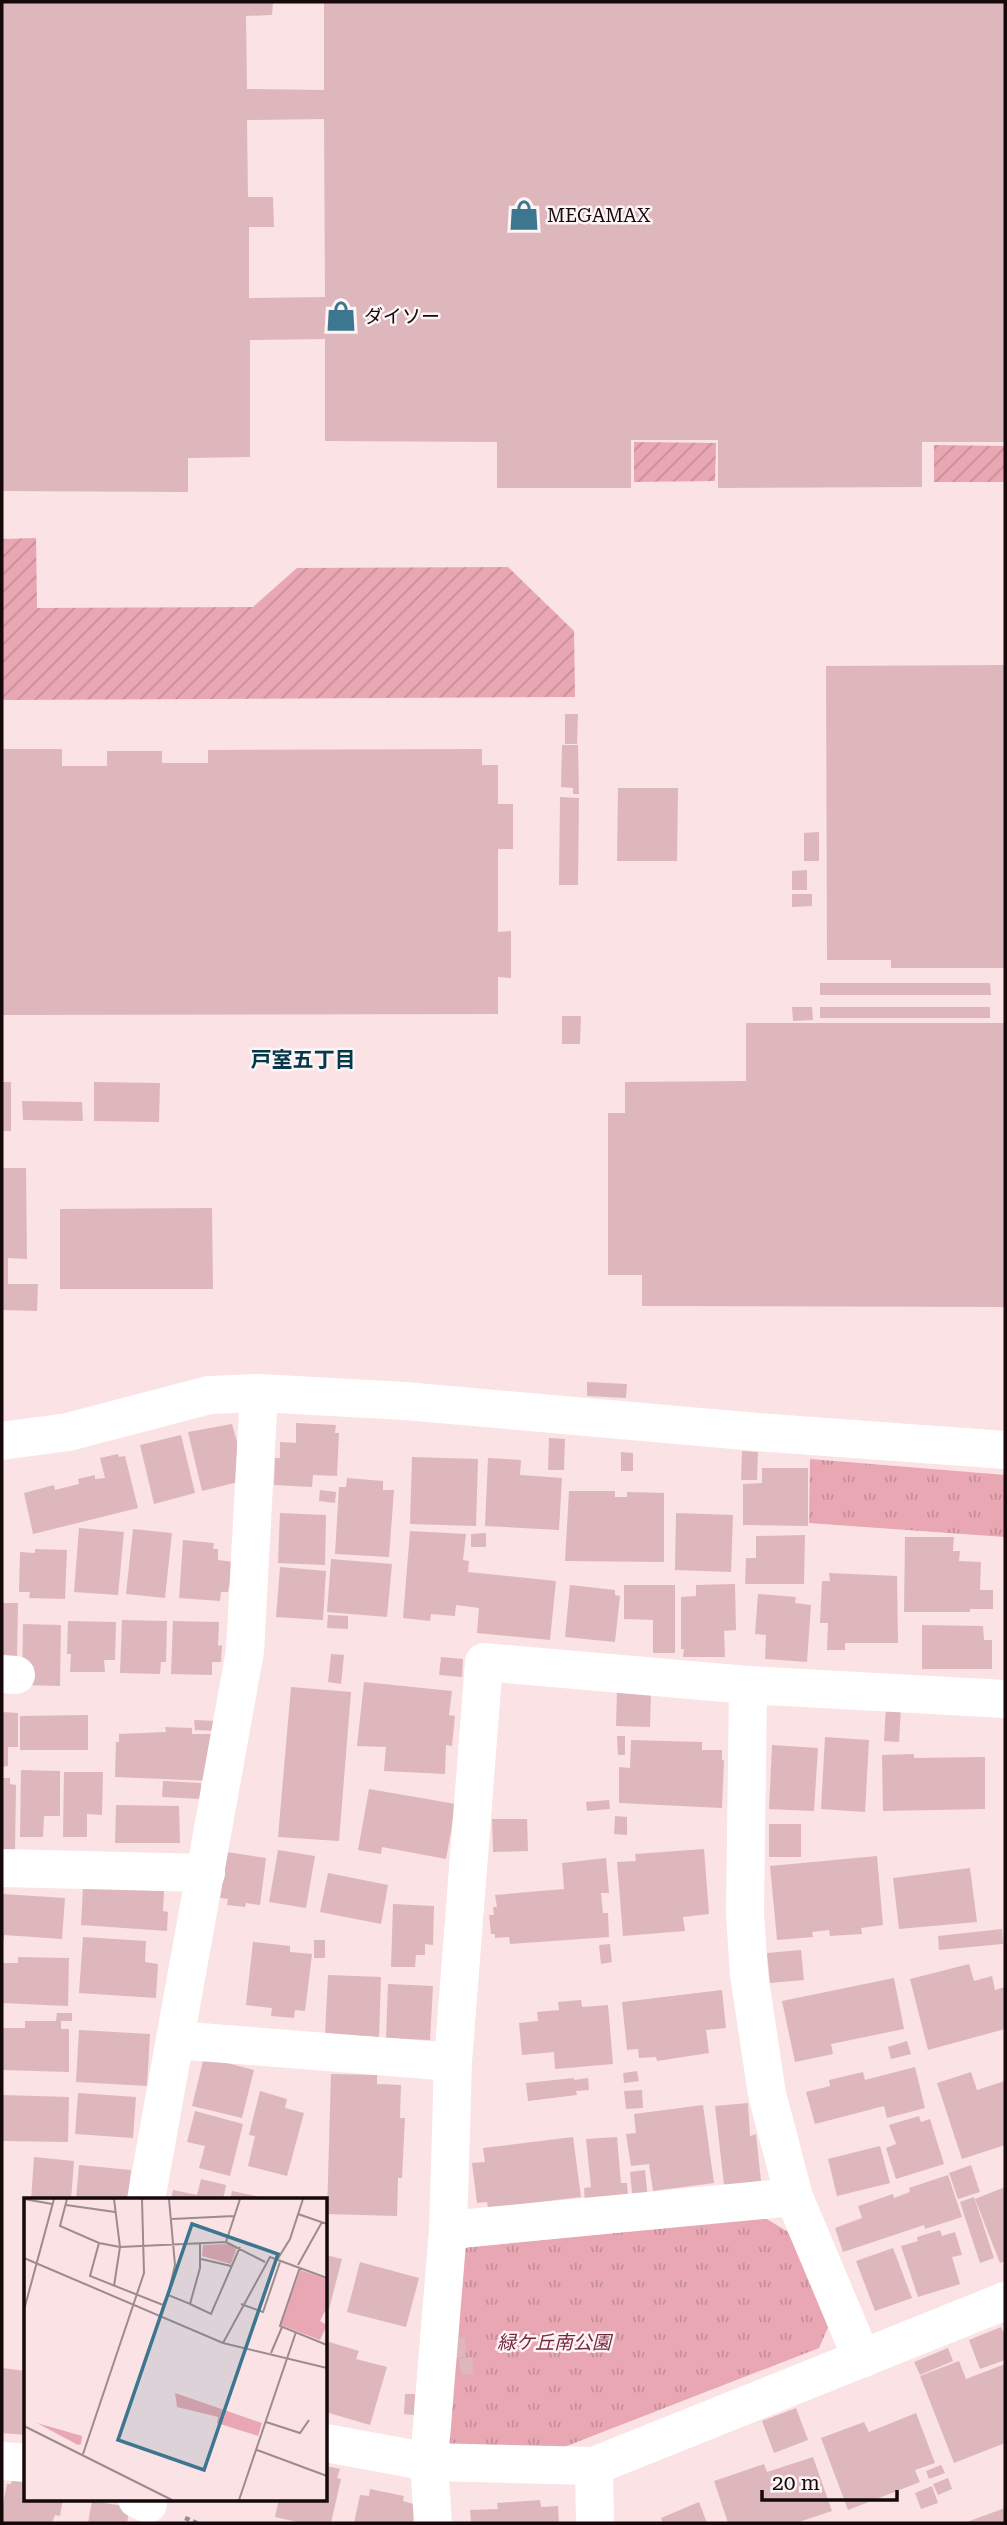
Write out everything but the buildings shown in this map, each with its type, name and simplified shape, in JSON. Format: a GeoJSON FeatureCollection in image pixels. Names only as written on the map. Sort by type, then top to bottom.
{"type":"FeatureCollection","features":[{"type":"Feature","properties":{"kind":"street"},"geometry":{"type":"LineString","coordinates":[[2,1441],[68,1432],[209,1395],[259,1393],[405,1401],[757,1432],[1005,1450]]}},
{"type":"Feature","properties":{"kind":"street"},"geometry":{"type":"LineString","coordinates":[[146,2198],[245,1651],[259,1393]]}},
{"type":"Feature","properties":{"kind":"street"},"geometry":{"type":"LineString","coordinates":[[433,2523],[429,2462],[448,2230],[453,2062],[484,1662],[748,1685],[1005,1699]]}},
{"type":"Feature","properties":{"kind":"street"},"geometry":{"type":"LineString","coordinates":[[748,1685],[745,1914],[749,1973],[767,2094],[794,2197],[862,2359]]}},
{"type":"Feature","properties":{"kind":"street"},"geometry":{"type":"LineString","coordinates":[[2,1868],[206,1873]]}},
{"type":"Feature","properties":{"kind":"street"},"geometry":{"type":"LineString","coordinates":[[176,2040],[453,2062]]}},
{"type":"Feature","properties":{"kind":"street"},"geometry":{"type":"LineString","coordinates":[[448,2230],[794,2197]]}},
{"type":"Feature","properties":{"kind":"street"},"geometry":{"type":"LineString","coordinates":[[327,2443],[429,2462],[594,2466],[1005,2301]]}},
{"type":"Feature","properties":{"kind":"street"},"geometry":{"type":"LineString","coordinates":[[2,2461],[24,2463]]}},
{"type":"Feature","properties":{"kind":"street"},"geometry":{"type":"LineString","coordinates":[[594,2466],[595,2523]]}},
{"type":"Feature","properties":{"kind":"green space"},"geometry":{"type":"Polygon","coordinates":[[[634,442],[716,443],[715,481],[634,482],[634,442]]]}},
{"type":"Feature","properties":{"kind":"green space"},"geometry":{"type":"Polygon","coordinates":[[[934,445],[1005,446],[1005,482],[934,482],[934,445]]]}},
{"type":"Feature","properties":{"kind":"green space"},"geometry":{"type":"Polygon","coordinates":[[[36,538],[37,608],[253,607],[297,568],[508,567],[574,631],[575,697],[2,700],[2,539],[36,538]]]}},
{"type":"Feature","properties":{"kind":"green space"},"geometry":{"type":"Polygon","coordinates":[[[810,1459],[1005,1475],[1005,1537],[809,1523],[810,1459]]]}},
{"type":"Feature","properties":{"kind":"green space","name":"緑ケ丘南公園"},"geometry":{"type":"Polygon","coordinates":[[[765,2218],[788,2232],[829,2325],[819,2348],[564,2447],[453,2449],[445,2438],[453,2249],[765,2218]]]}},
{"type":"Feature","properties":{"kind":"place","name":"MEGAMAX"},"geometry":{"type":"Point","coordinates":[524,215]}},
{"type":"Feature","properties":{"kind":"place","name":"ダイソー"},"geometry":{"type":"Point","coordinates":[341,316]}},
{"type":"Feature","properties":{"kind":"district","name":"戸室五丁目"},"geometry":{"type":"Point","coordinates":[303,1060]}}]}
